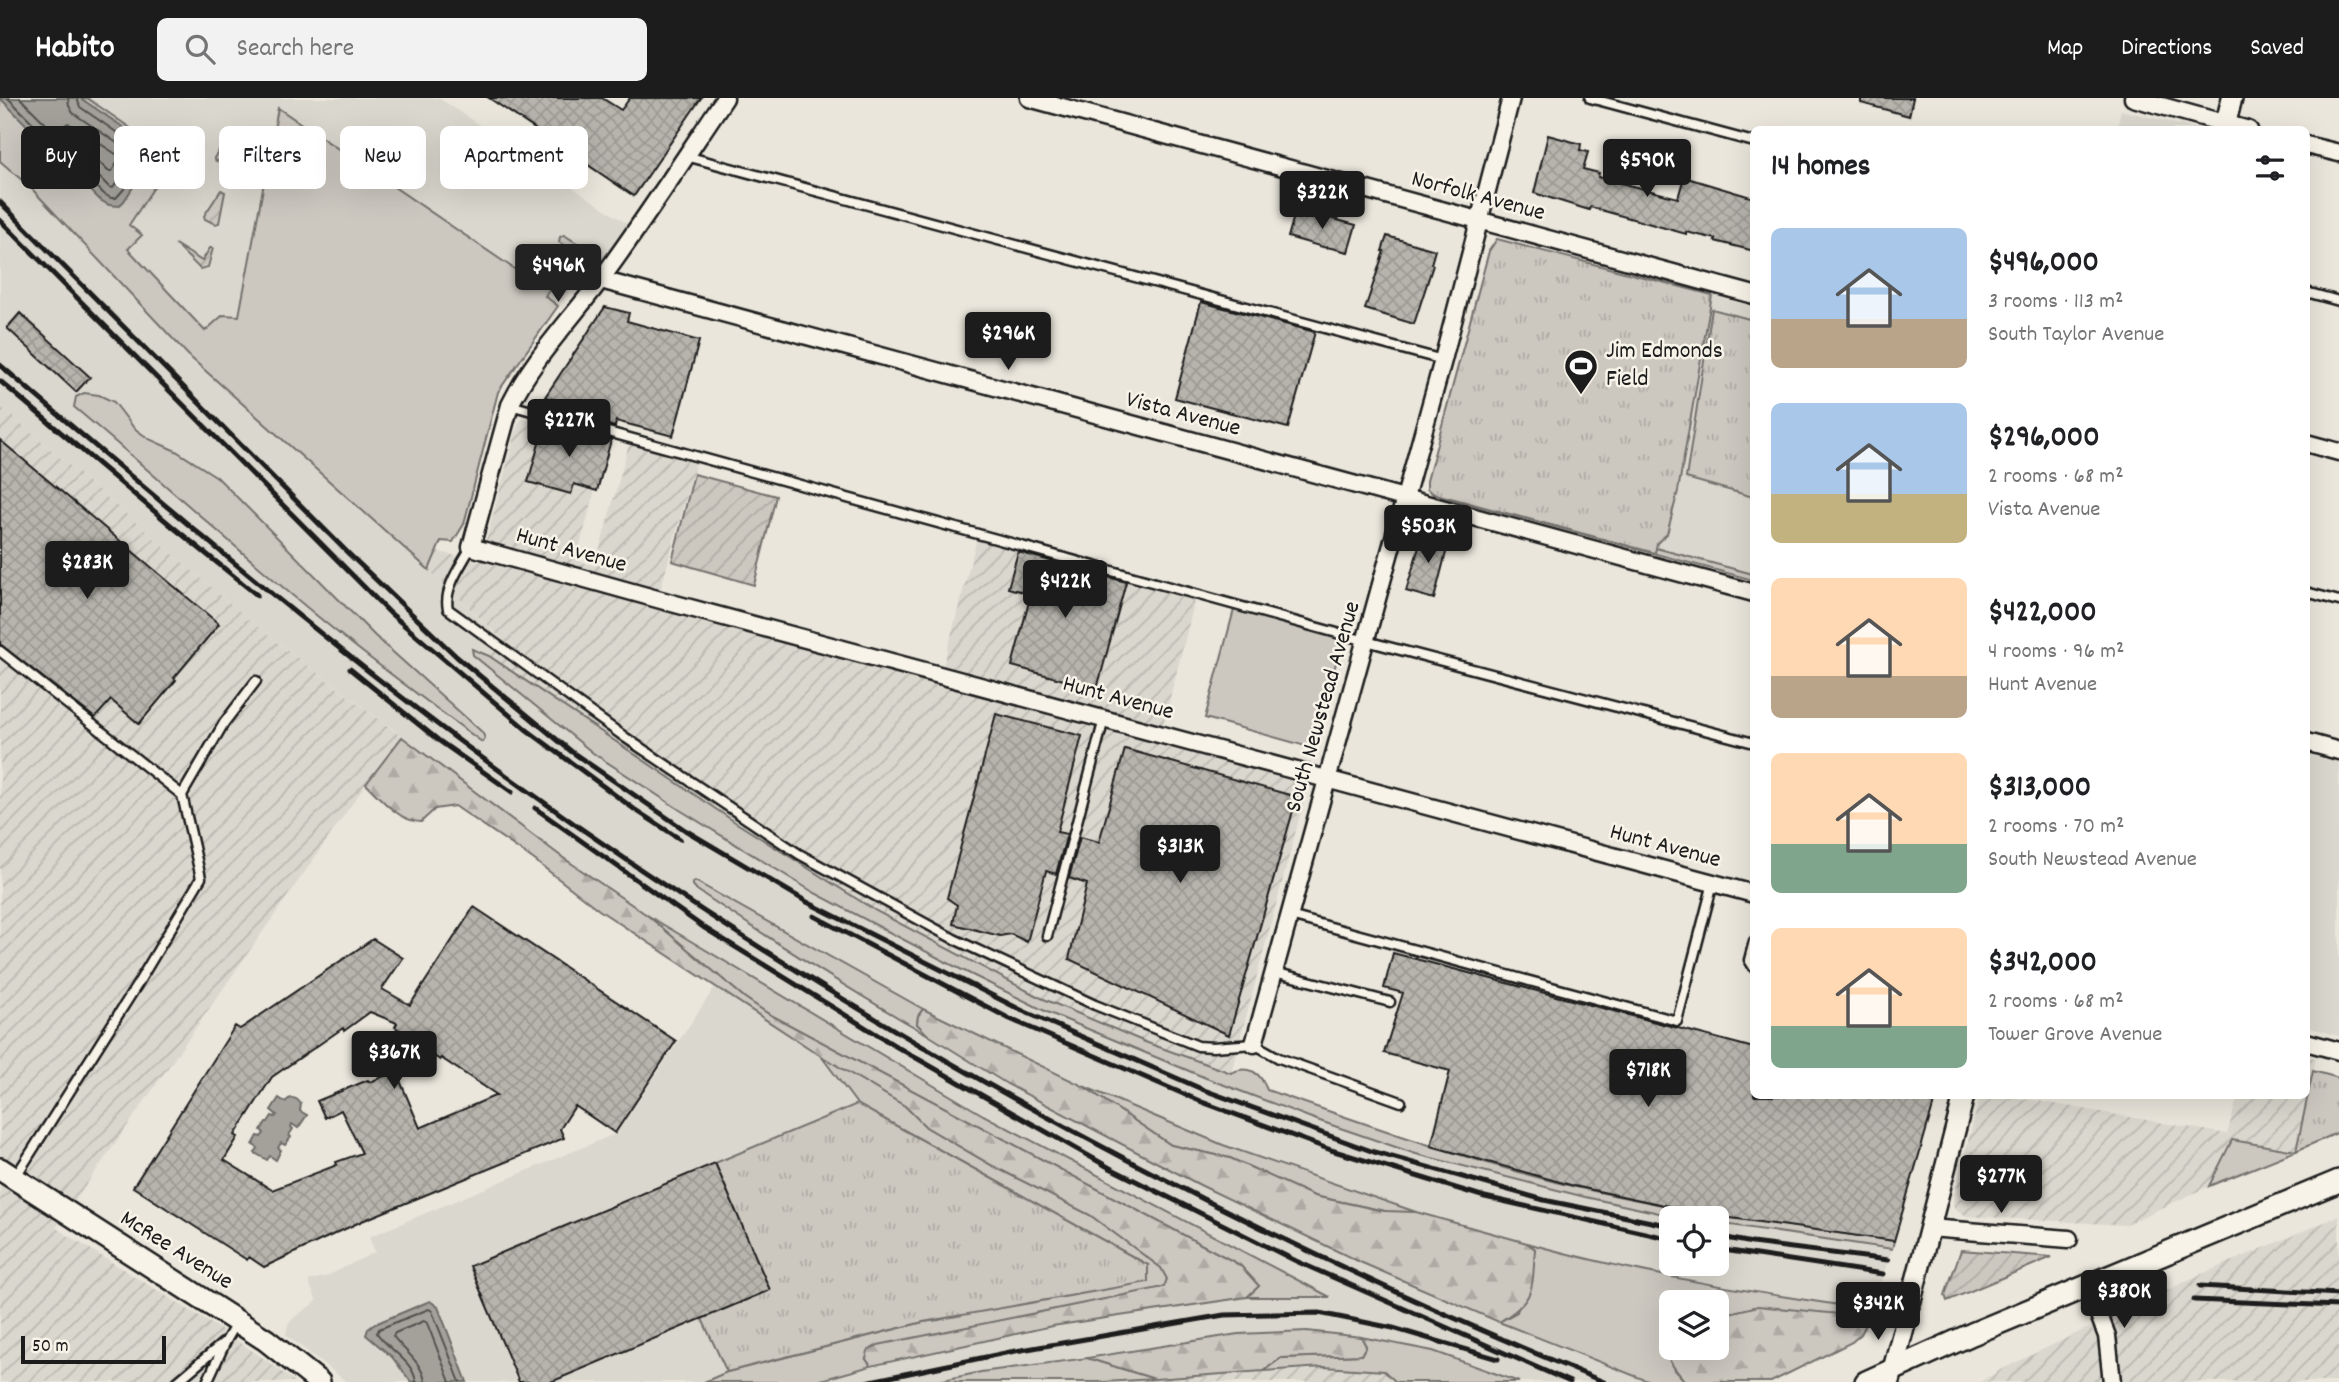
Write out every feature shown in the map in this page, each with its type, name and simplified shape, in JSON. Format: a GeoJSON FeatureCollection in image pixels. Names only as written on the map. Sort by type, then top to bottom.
{"type":"FeatureCollection","features":[{"type":"Feature","properties":{"kind":"main road","name":"McRee Avenue"},"geometry":{"type":"LineString","coordinates":[[7,1174],[238,1322],[319,1382]]}},
{"type":"Feature","properties":{"kind":"main road"},"geometry":{"type":"LineString","coordinates":[[1866,1382],[1890,1377],[1972,1334],[2339,1181]]}},
{"type":"Feature","properties":{"kind":"street"},"geometry":{"type":"LineString","coordinates":[[471,547],[510,405],[530,370],[601,280],[725,98]]}},
{"type":"Feature","properties":{"kind":"street","name":"Norfolk Avenue"},"geometry":{"type":"LineString","coordinates":[[1029,98],[1750,294]]}},
{"type":"Feature","properties":{"kind":"street","name":"South Newstead Avenue"},"geometry":{"type":"LineString","coordinates":[[1254,1044],[1405,500],[1511,98]]}},
{"type":"Feature","properties":{"kind":"street"},"geometry":{"type":"LineString","coordinates":[[2133,98],[2225,126],[2232,98]]}},
{"type":"Feature","properties":{"kind":"street"},"geometry":{"type":"LineString","coordinates":[[2310,146],[2339,153]]}},
{"type":"Feature","properties":{"kind":"street","name":"Vista Avenue"},"geometry":{"type":"LineString","coordinates":[[601,280],[1750,592]]}},
{"type":"Feature","properties":{"kind":"street"},"geometry":{"type":"LineString","coordinates":[[2310,444],[2339,452]]}},
{"type":"Feature","properties":{"kind":"street","name":"Hunt Avenue"},"geometry":{"type":"LineString","coordinates":[[471,547],[1750,893]]}},
{"type":"Feature","properties":{"kind":"street"},"geometry":{"type":"LineString","coordinates":[[2310,743],[2339,751]]}},
{"type":"Feature","properties":{"kind":"street"},"geometry":{"type":"LineString","coordinates":[[2310,1043],[2339,1051]]}},
{"type":"Feature","properties":{"kind":"street"},"geometry":{"type":"LineString","coordinates":[[1890,1377],[1963,1099]]}},
{"type":"Feature","properties":{"kind":"street"},"geometry":{"type":"LineString","coordinates":[[1930,1227],[2069,1239]]}},
{"type":"Feature","properties":{"kind":"street"},"geometry":{"type":"LineString","coordinates":[[2088,1286],[2107,1336],[2112,1382]]}},
{"type":"Feature","properties":{"kind":"lane"},"geometry":{"type":"LineString","coordinates":[[1590,98],[1750,141]]}},
{"type":"Feature","properties":{"kind":"lane"},"geometry":{"type":"LineString","coordinates":[[686,156],[1443,360]]}},
{"type":"Feature","properties":{"kind":"lane"},"geometry":{"type":"LineString","coordinates":[[2310,293],[2339,301]]}},
{"type":"Feature","properties":{"kind":"lane"},"geometry":{"type":"LineString","coordinates":[[510,405],[1366,640],[1750,742]]}},
{"type":"Feature","properties":{"kind":"lane"},"geometry":{"type":"LineString","coordinates":[[471,547],[451,586],[446,601],[448,609],[626,738],[799,854],[954,939],[1095,1005],[1198,1046],[1254,1044],[1279,1058],[1401,1102]]}},
{"type":"Feature","properties":{"kind":"lane"},"geometry":{"type":"LineString","coordinates":[[2310,593],[2339,601]]}},
{"type":"Feature","properties":{"kind":"lane"},"geometry":{"type":"LineString","coordinates":[[0,651],[182,795],[201,878],[137,985],[7,1174]]}},
{"type":"Feature","properties":{"kind":"lane"},"geometry":{"type":"LineString","coordinates":[[182,795],[223,723],[256,681]]}},
{"type":"Feature","properties":{"kind":"lane"},"geometry":{"type":"LineString","coordinates":[[1047,936],[1104,719]]}},
{"type":"Feature","properties":{"kind":"lane"},"geometry":{"type":"LineString","coordinates":[[1290,916],[1677,1021],[1713,883]]}},
{"type":"Feature","properties":{"kind":"lane"},"geometry":{"type":"LineString","coordinates":[[1274,972],[1390,1002]]}},
{"type":"Feature","properties":{"kind":"lane"},"geometry":{"type":"LineString","coordinates":[[207,1382],[238,1322]]}},
{"type":"Feature","properties":{"kind":"lane"},"geometry":{"type":"LineString","coordinates":[[177,1382],[226,1341]]}},
{"type":"Feature","properties":{"kind":"shaded area"},"geometry":{"type":"Polygon","coordinates":[[[0,98],[439,98],[481,126],[440,126],[440,189],[575,189],[629,225],[589,284],[578,277],[558,306],[385,189],[426,189],[426,126],[340,126],[340,159],[326,149],[326,126],[291,126],[284,121],[283,126],[219,126],[219,189],[271,189],[235,384],[75,189],[100,189],[100,126],[23,126],[0,98]]]}},
{"type":"Feature","properties":{"kind":"shaded area"},"geometry":{"type":"Polygon","coordinates":[[[2121,110],[2184,126],[2118,126],[2121,110]]]}},
{"type":"Feature","properties":{"kind":"shaded area"},"geometry":{"type":"Polygon","coordinates":[[[0,161],[21,179],[21,189],[32,189],[190,357],[429,570],[502,640],[489,656],[473,649],[946,962],[1047,1012],[1206,1078],[1314,1119],[1416,1154],[1585,1197],[1659,1213],[1659,1274],[1561,1252],[1416,1212],[1223,1145],[1083,1086],[923,1009],[693,884],[697,890],[857,995],[1007,1084],[1200,1185],[1360,1262],[1499,1322],[1650,1382],[1519,1382],[1433,1351],[1361,1337],[1307,1331],[1238,1334],[981,1372],[934,1382],[814,1382],[871,1366],[1052,1326],[1247,1297],[1329,1296],[983,1115],[647,915],[562,857],[265,633],[0,406],[0,161]],[[74,408],[336,631],[481,742],[485,738],[482,732],[375,636],[217,477],[176,451],[149,439],[124,416],[74,408]]]}},
{"type":"Feature","properties":{"kind":"shaded area"},"geometry":{"type":"Polygon","coordinates":[[[1712,295],[1750,306],[1750,579],[1655,553],[1657,543],[1668,534],[1712,295]]]}},
{"type":"Feature","properties":{"kind":"shaded area"},"geometry":{"type":"Polygon","coordinates":[[[0,406],[265,633],[402,737],[366,784],[56,1228],[220,1329],[295,1382],[0,1382],[0,406]]]}},
{"type":"Feature","properties":{"kind":"shaded area"},"geometry":{"type":"Polygon","coordinates":[[[522,418],[609,439],[576,560],[595,566],[629,444],[696,462],[655,609],[938,685],[977,538],[1195,600],[1158,745],[1306,786],[1231,1073],[1145,1042],[1039,997],[876,911],[735,822],[489,656],[502,639],[429,570],[436,551],[480,562],[518,424],[522,418]]]}},
{"type":"Feature","properties":{"kind":"shaded area"},"geometry":{"type":"Polygon","coordinates":[[[2310,755],[2339,762],[2339,1036],[2310,1028],[2310,755]]]}},
{"type":"Feature","properties":{"kind":"shaded area"},"geometry":{"type":"Polygon","coordinates":[[[715,987],[821,1056],[857,1104],[727,1372],[704,1382],[347,1382],[286,1335],[288,1324],[317,1301],[308,1281],[327,1276],[375,1252],[369,1237],[617,1133],[715,987]]]}},
{"type":"Feature","properties":{"kind":"shaded area"},"geometry":{"type":"Polygon","coordinates":[[[2310,1057],[2316,1058],[2310,1086],[2310,1057]]]}},
{"type":"Feature","properties":{"kind":"shaded area"},"geometry":{"type":"Polygon","coordinates":[[[1979,1099],[2025,1099],[2227,1134],[2237,1099],[2307,1099],[2296,1151],[2232,1140],[2209,1186],[2125,1225],[1967,1216],[1955,1209],[1953,1204],[1979,1099]]]}},
{"type":"Feature","properties":{"kind":"shaded area"},"geometry":{"type":"Polygon","coordinates":[[[2339,1216],[2339,1382],[1980,1382],[2197,1276],[2339,1216]]]}},
{"type":"Feature","properties":{"kind":"shaded area"},"geometry":{"type":"Polygon","coordinates":[[[1729,1225],[1892,1249],[1872,1310],[1670,1276],[1729,1276],[1729,1225]]]}},
{"type":"Feature","properties":{"kind":"shaded area"},"geometry":{"type":"Polygon","coordinates":[[[1324,1367],[1384,1371],[1396,1382],[1104,1382],[1324,1367]]]}},
{"type":"Feature","properties":{"kind":"green space"},"geometry":{"type":"Polygon","coordinates":[[[0,98],[80,98],[121,126],[114,126],[114,189],[153,189],[129,225],[142,235],[128,249],[205,331],[223,315],[239,316],[263,189],[326,189],[326,141],[340,150],[340,189],[397,189],[538,285],[540,270],[553,277],[572,251],[559,242],[560,237],[564,235],[580,245],[545,296],[558,306],[498,392],[464,524],[453,542],[441,541],[429,570],[190,357],[32,189],[100,189],[100,126],[21,126],[21,179],[0,161],[0,98]]]}},
{"type":"Feature","properties":{"kind":"green space"},"geometry":{"type":"Polygon","coordinates":[[[80,98],[87,98],[127,126],[121,126],[80,98]]]}},
{"type":"Feature","properties":{"kind":"green space"},"geometry":{"type":"Polygon","coordinates":[[[278,108],[304,126],[275,126],[278,108]]]}},
{"type":"Feature","properties":{"kind":"green space"},"geometry":{"type":"Polygon","coordinates":[[[219,151],[219,161],[214,158],[219,151]]]}},
{"type":"Feature","properties":{"kind":"green space"},"geometry":{"type":"Polygon","coordinates":[[[221,190],[225,192],[219,223],[215,224],[204,216],[221,190]]]}},
{"type":"Feature","properties":{"kind":"green space","name":"Jim Edmonds Field"},"geometry":{"type":"Polygon","coordinates":[[[1497,239],[1712,295],[1678,491],[1667,534],[1657,543],[1655,553],[1432,493],[1427,489],[1489,251],[1497,239]]]}},
{"type":"Feature","properties":{"kind":"green space"},"geometry":{"type":"Polygon","coordinates":[[[175,244],[202,261],[210,248],[213,248],[208,267],[200,269],[175,244]]]}},
{"type":"Feature","properties":{"kind":"green space"},"geometry":{"type":"Polygon","coordinates":[[[1712,309],[1750,319],[1750,496],[1686,478],[1712,309]]]}},
{"type":"Feature","properties":{"kind":"green space"},"geometry":{"type":"Polygon","coordinates":[[[84,393],[99,395],[114,402],[134,428],[149,439],[176,451],[217,477],[375,636],[482,732],[485,738],[482,742],[304,605],[74,407],[76,397],[84,393]]]}},
{"type":"Feature","properties":{"kind":"green space"},"geometry":{"type":"Polygon","coordinates":[[[694,474],[776,496],[754,585],[672,561],[694,474]]]}},
{"type":"Feature","properties":{"kind":"green space"},"geometry":{"type":"Polygon","coordinates":[[[1435,489],[1750,573],[1750,579],[1433,494],[1435,489]]]}},
{"type":"Feature","properties":{"kind":"green space"},"geometry":{"type":"Polygon","coordinates":[[[1235,606],[1343,637],[1313,748],[1205,718],[1235,606]]]}},
{"type":"Feature","properties":{"kind":"green space"},"geometry":{"type":"Polygon","coordinates":[[[472,649],[489,656],[735,822],[876,911],[1039,997],[1145,1042],[1231,1073],[1249,1070],[1258,1075],[1267,1090],[1420,1142],[1537,1177],[1668,1206],[1659,1206],[1659,1213],[1416,1154],[1206,1078],[1047,1012],[813,892],[680,810],[593,753],[473,655],[472,649]]]}},
{"type":"Feature","properties":{"kind":"green space"},"geometry":{"type":"Polygon","coordinates":[[[402,737],[562,857],[647,915],[745,998],[767,1013],[1240,1265],[1259,1286],[1247,1297],[1052,1326],[871,1366],[866,1359],[868,1351],[878,1345],[1164,1287],[1167,1279],[1161,1268],[1090,1215],[993,1166],[926,1127],[905,1106],[821,1056],[599,910],[533,859],[455,806],[435,809],[421,822],[398,814],[366,784],[402,737]]]}},
{"type":"Feature","properties":{"kind":"green space"},"geometry":{"type":"Polygon","coordinates":[[[695,881],[923,1009],[917,1024],[928,1035],[840,983],[697,890],[692,884],[695,881]]]}},
{"type":"Feature","properties":{"kind":"green space"},"geometry":{"type":"Polygon","coordinates":[[[647,915],[983,1115],[1330,1297],[1247,1297],[1259,1286],[1240,1265],[767,1013],[745,998],[647,915]]]}},
{"type":"Feature","properties":{"kind":"green space"},"geometry":{"type":"Polygon","coordinates":[[[923,1009],[1083,1086],[1171,1145],[1230,1158],[1314,1196],[1384,1211],[1416,1212],[1527,1243],[1535,1249],[1530,1292],[1520,1307],[1499,1322],[1360,1262],[1200,1185],[1007,1084],[928,1035],[917,1024],[923,1009]]]}},
{"type":"Feature","properties":{"kind":"green space"},"geometry":{"type":"Polygon","coordinates":[[[821,1056],[905,1106],[926,1127],[993,1166],[1090,1215],[1162,1268],[1167,1279],[1164,1287],[866,1359],[871,1366],[814,1382],[704,1382],[727,1372],[1148,1265],[857,1104],[821,1056]]]}},
{"type":"Feature","properties":{"kind":"green space"},"geometry":{"type":"Polygon","coordinates":[[[2313,1071],[2339,1078],[2339,1132],[2296,1151],[2307,1099],[2310,1099],[2313,1071]]]}},
{"type":"Feature","properties":{"kind":"green space"},"geometry":{"type":"Polygon","coordinates":[[[1083,1086],[1223,1145],[1416,1212],[1390,1212],[1314,1196],[1230,1158],[1171,1145],[1083,1086]]]}},
{"type":"Feature","properties":{"kind":"green space"},"geometry":{"type":"Polygon","coordinates":[[[857,1104],[1148,1265],[1148,1282],[923,1322],[727,1372],[702,1319],[769,1290],[715,1163],[857,1104]]]}},
{"type":"Feature","properties":{"kind":"green space"},"geometry":{"type":"Polygon","coordinates":[[[2232,1140],[2296,1151],[2209,1186],[2232,1140]]]}},
{"type":"Feature","properties":{"kind":"green space"},"geometry":{"type":"Polygon","coordinates":[[[1729,1217],[1894,1241],[1892,1249],[1729,1225],[1729,1217]]]}},
{"type":"Feature","properties":{"kind":"green space"},"geometry":{"type":"Polygon","coordinates":[[[1527,1243],[1659,1276],[1872,1310],[1870,1317],[1758,1307],[1729,1313],[1729,1290],[1659,1290],[1659,1360],[1672,1360],[1675,1370],[1686,1382],[1650,1382],[1499,1322],[1517,1312],[1535,1249],[1527,1243]]]}},
{"type":"Feature","properties":{"kind":"green space"},"geometry":{"type":"Polygon","coordinates":[[[1961,1250],[2052,1257],[1947,1301],[1945,1295],[1961,1250]]]}},
{"type":"Feature","properties":{"kind":"green space"},"geometry":{"type":"Polygon","coordinates":[[[1758,1306],[1870,1317],[1861,1334],[1852,1342],[1771,1382],[1686,1382],[1670,1360],[1729,1360],[1729,1313],[1758,1306]]]}},
{"type":"Feature","properties":{"kind":"green space"},"geometry":{"type":"Polygon","coordinates":[[[1307,1331],[1361,1337],[1366,1346],[1361,1355],[1281,1358],[1263,1371],[1155,1379],[1087,1358],[1238,1334],[1307,1331]]]}},
{"type":"Feature","properties":{"kind":"green space"},"geometry":{"type":"Polygon","coordinates":[[[1361,1337],[1433,1351],[1519,1382],[1396,1382],[1384,1371],[1324,1367],[1263,1371],[1281,1358],[1361,1355],[1366,1346],[1361,1337]]]}},
{"type":"Feature","properties":{"kind":"green space"},"geometry":{"type":"Polygon","coordinates":[[[1087,1358],[1155,1379],[1104,1382],[934,1382],[981,1372],[1087,1358]]]}},
{"type":"Feature","properties":{"kind":"water"},"geometry":{"type":"Polygon","coordinates":[[[0,98],[80,98],[121,126],[114,126],[114,189],[132,189],[124,201],[119,206],[109,205],[89,189],[100,189],[100,126],[27,126],[0,98]]]}},
{"type":"Feature","properties":{"kind":"water"},"geometry":{"type":"Polygon","coordinates":[[[279,1098],[285,1102],[291,1098],[295,1099],[301,1104],[300,1111],[307,1115],[298,1128],[292,1124],[293,1129],[289,1135],[291,1137],[285,1145],[281,1143],[276,1160],[270,1156],[267,1160],[255,1153],[258,1148],[253,1145],[258,1136],[261,1137],[264,1133],[261,1130],[266,1122],[277,1115],[271,1110],[279,1098]]]}},
{"type":"Feature","properties":{"kind":"water"},"geometry":{"type":"Polygon","coordinates":[[[430,1301],[438,1307],[467,1382],[411,1382],[392,1357],[366,1335],[368,1329],[375,1324],[430,1301]]]}},
{"type":"Feature","properties":{"kind":"building"},"geometry":{"type":"Polygon","coordinates":[[[489,98],[602,98],[621,110],[630,98],[701,98],[634,196],[588,165],[588,126],[530,126],[489,98]]]}},
{"type":"Feature","properties":{"kind":"building"},"geometry":{"type":"Polygon","coordinates":[[[1861,98],[1913,98],[1909,116],[1861,103],[1861,98]]]}},
{"type":"Feature","properties":{"kind":"building"},"geometry":{"type":"Polygon","coordinates":[[[1548,135],[1581,144],[1580,150],[1588,152],[1583,169],[1599,173],[1598,177],[1678,198],[1684,177],[1750,197],[1750,250],[1590,207],[1589,210],[1534,193],[1548,135]]]}},
{"type":"Feature","properties":{"kind":"building"},"geometry":{"type":"Polygon","coordinates":[[[1296,209],[1356,225],[1348,252],[1288,237],[1296,209]]]}},
{"type":"Feature","properties":{"kind":"building"},"geometry":{"type":"Polygon","coordinates":[[[1387,236],[1435,250],[1431,264],[1433,265],[1414,324],[1365,309],[1387,236]]]}},
{"type":"Feature","properties":{"kind":"building"},"geometry":{"type":"Polygon","coordinates":[[[1201,302],[1315,332],[1288,428],[1175,398],[1201,302]]]}},
{"type":"Feature","properties":{"kind":"building"},"geometry":{"type":"Polygon","coordinates":[[[605,307],[629,313],[627,321],[699,341],[673,436],[616,421],[615,427],[568,414],[583,407],[545,397],[605,307]]]}},
{"type":"Feature","properties":{"kind":"building"},"geometry":{"type":"Polygon","coordinates":[[[20,313],[90,377],[76,392],[7,328],[20,313]]]}},
{"type":"Feature","properties":{"kind":"building"},"geometry":{"type":"Polygon","coordinates":[[[550,423],[611,440],[597,491],[574,484],[571,494],[528,482],[544,426],[550,423]]]}},
{"type":"Feature","properties":{"kind":"building"},"geometry":{"type":"Polygon","coordinates":[[[0,440],[219,624],[139,724],[111,700],[95,718],[0,644],[0,440]]]}},
{"type":"Feature","properties":{"kind":"building"},"geometry":{"type":"Polygon","coordinates":[[[1424,530],[1450,537],[1434,599],[1406,591],[1424,530]]]}},
{"type":"Feature","properties":{"kind":"building"},"geometry":{"type":"Polygon","coordinates":[[[1018,552],[1126,582],[1097,689],[1012,666],[1031,594],[1008,588],[1018,552]]]}},
{"type":"Feature","properties":{"kind":"building"},"geometry":{"type":"Polygon","coordinates":[[[996,714],[1082,736],[1057,832],[1067,834],[1056,874],[1046,871],[1027,942],[1011,934],[1000,936],[953,924],[957,905],[947,898],[996,714]]]}},
{"type":"Feature","properties":{"kind":"building"},"geometry":{"type":"Polygon","coordinates":[[[1125,749],[1297,797],[1229,1035],[1069,959],[1087,884],[1069,878],[1080,837],[1099,842],[1125,749]]]}},
{"type":"Feature","properties":{"kind":"building"},"geometry":{"type":"Polygon","coordinates":[[[474,907],[676,1041],[615,1133],[575,1106],[560,1129],[564,1138],[362,1221],[264,1267],[249,1257],[247,1260],[133,1187],[235,1026],[240,1029],[373,939],[403,958],[382,989],[410,1005],[474,907]],[[370,1012],[272,1077],[235,1135],[238,1137],[224,1160],[272,1190],[362,1153],[341,1110],[325,1118],[317,1101],[396,1071],[420,1128],[497,1095],[414,1043],[415,1041],[395,1027],[397,1023],[370,1012]]]}},
{"type":"Feature","properties":{"kind":"building"},"geometry":{"type":"Polygon","coordinates":[[[1393,953],[1750,1047],[1750,1099],[1935,1099],[1894,1241],[1729,1218],[1729,1206],[1669,1206],[1574,1186],[1431,1146],[1450,1071],[1384,1053],[1403,993],[1384,988],[1393,953]]]}},
{"type":"Feature","properties":{"kind":"building"},"geometry":{"type":"Polygon","coordinates":[[[715,1163],[770,1290],[551,1382],[519,1382],[470,1266],[715,1163]]]}},
{"type":"Feature","properties":{"kind":"railway"},"geometry":{"type":"LineString","coordinates":[[0,202],[349,554],[457,657],[572,752],[685,830],[807,902],[1023,1011],[1204,1090],[1374,1152],[1544,1200],[1659,1224]]}},
{"type":"Feature","properties":{"kind":"railway"},"geometry":{"type":"LineString","coordinates":[[0,220],[390,613],[527,730],[634,809],[680,839]]}},
{"type":"Feature","properties":{"kind":"railway"},"geometry":{"type":"LineString","coordinates":[[0,365],[253,578],[447,732],[642,870],[773,956],[906,1037],[1041,1114],[1179,1187],[1460,1321],[1604,1382]]}},
{"type":"Feature","properties":{"kind":"railway"},"geometry":{"type":"LineString","coordinates":[[0,381],[257,595]]}},
{"type":"Feature","properties":{"kind":"railway"},"geometry":{"type":"LineString","coordinates":[[350,669],[438,740],[512,792]]}},
{"type":"Feature","properties":{"kind":"railway"},"geometry":{"type":"LineString","coordinates":[[535,808],[703,927],[897,1047],[1110,1168],[1296,1261],[1570,1382]]}},
{"type":"Feature","properties":{"kind":"railway"},"geometry":{"type":"LineString","coordinates":[[814,916],[1010,1019],[1202,1102],[1331,1150],[1485,1197],[1659,1236]]}},
{"type":"Feature","properties":{"kind":"railway"},"geometry":{"type":"LineString","coordinates":[[1729,1238],[1888,1260]]}},
{"type":"Feature","properties":{"kind":"railway"},"geometry":{"type":"LineString","coordinates":[[1729,1251],[1883,1274]]}},
{"type":"Feature","properties":{"kind":"railway"},"geometry":{"type":"LineString","coordinates":[[2200,1286],[2339,1294]]}},
{"type":"Feature","properties":{"kind":"railway"},"geometry":{"type":"LineString","coordinates":[[2194,1300],[2339,1306]]}},
{"type":"Feature","properties":{"kind":"railway"},"geometry":{"type":"LineString","coordinates":[[866,1382],[1010,1352],[1224,1315],[1319,1313],[1393,1328],[1498,1359]]}},
{"type":"Feature","properties":{"kind":"place","name":"Jim Edmonds Field"},"geometry":{"type":"Point","coordinates":[1581,396]}}]}
